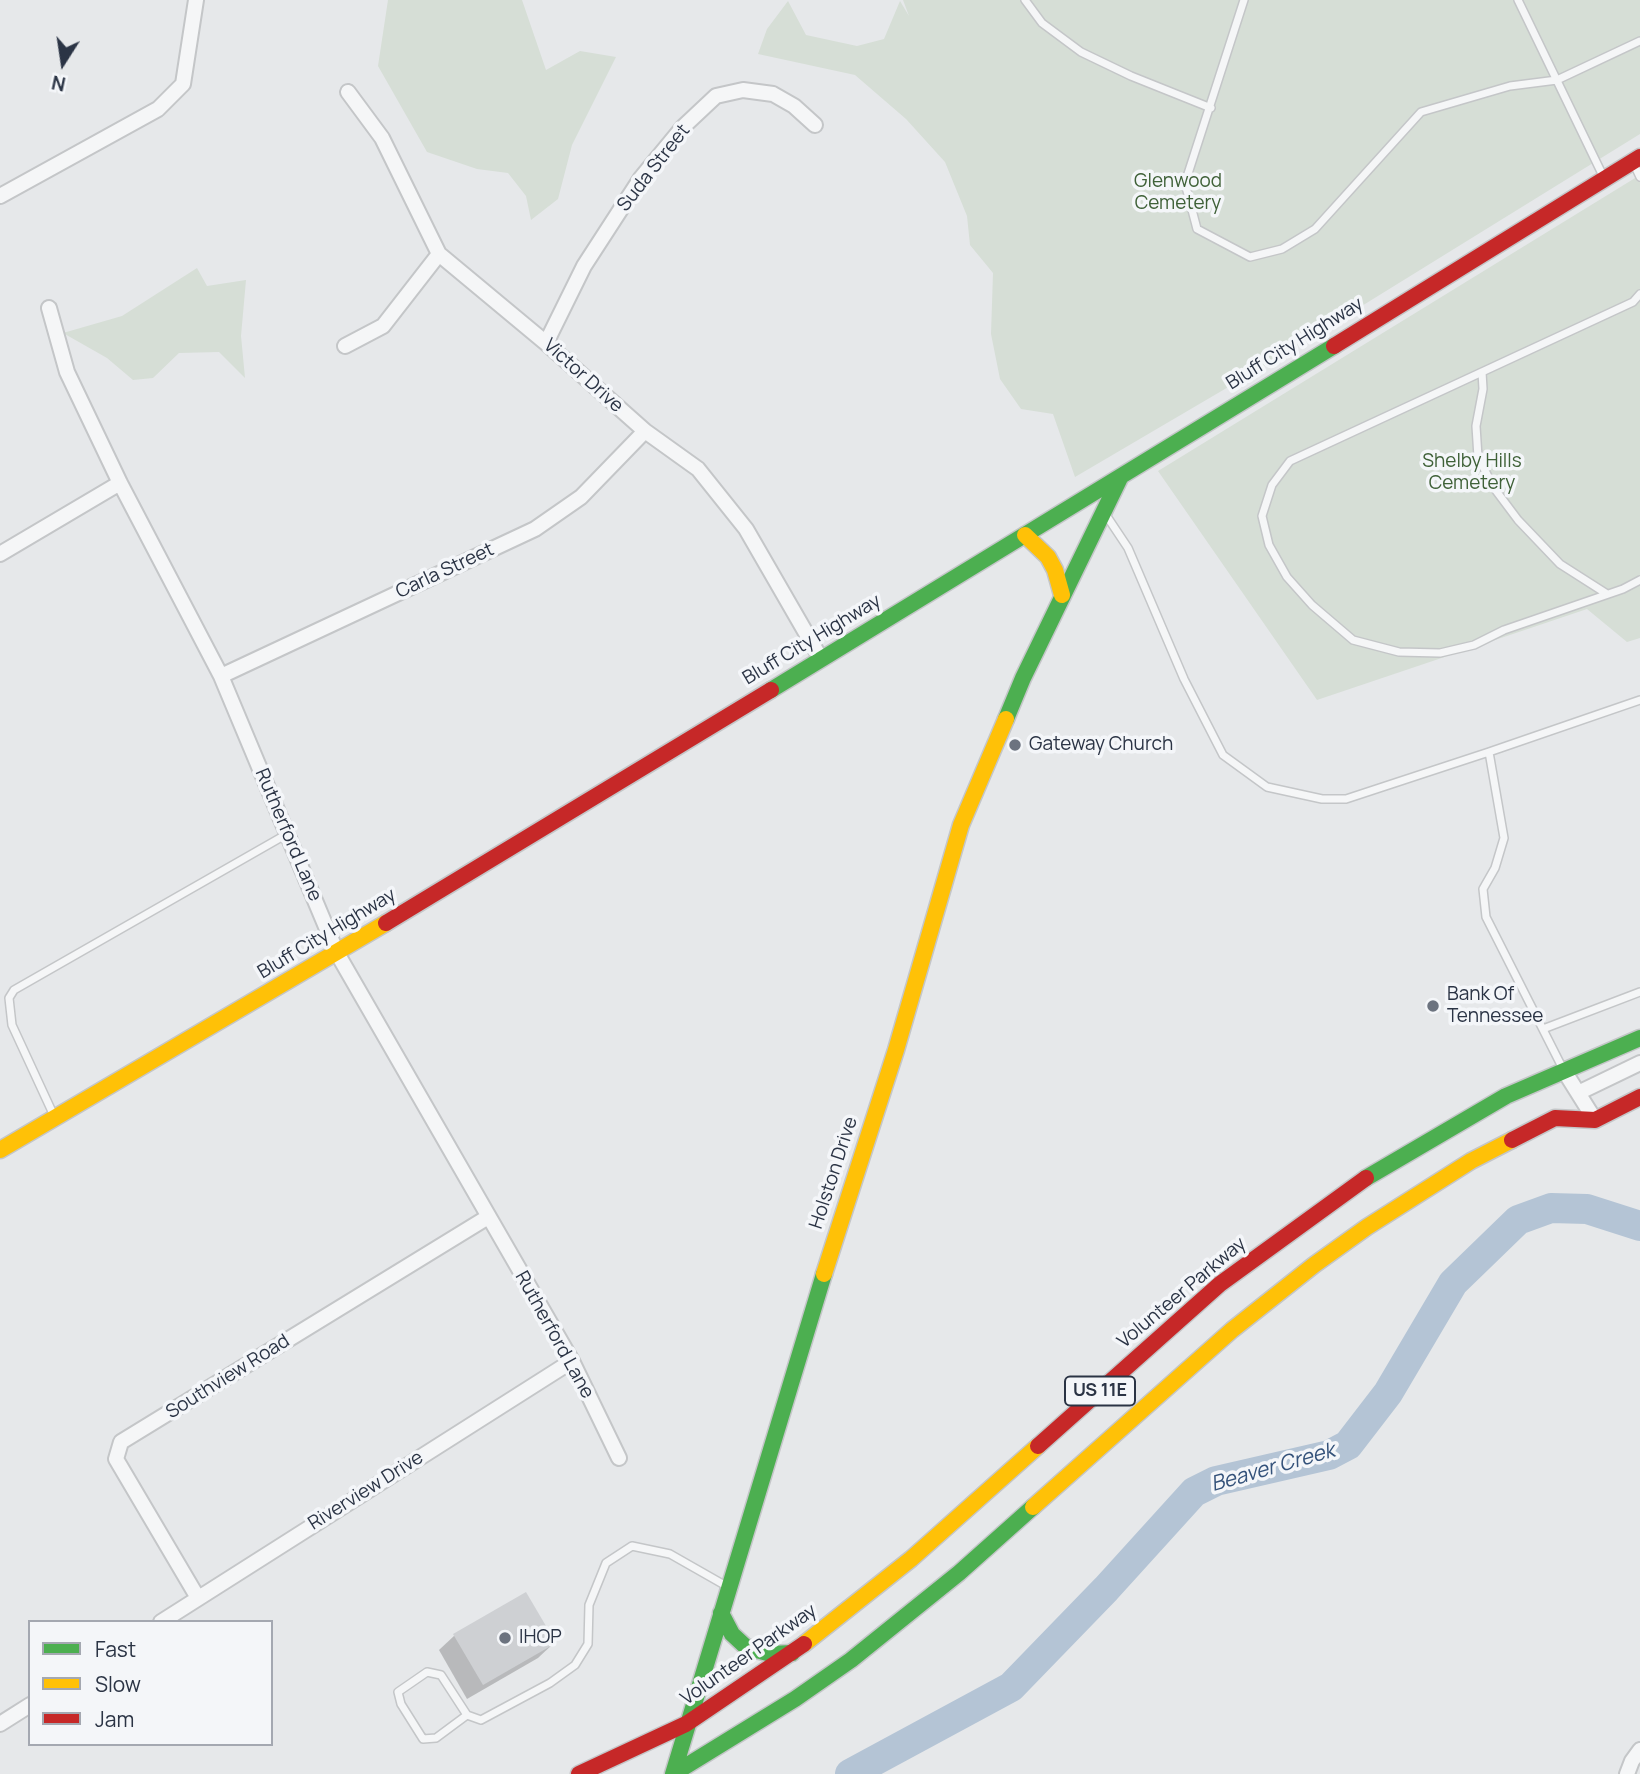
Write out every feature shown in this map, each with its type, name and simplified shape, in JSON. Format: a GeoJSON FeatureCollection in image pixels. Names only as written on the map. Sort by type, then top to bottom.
{"type":"FeatureCollection","features":[{"type":"Feature","properties":{"kind":"main road","name":"Bluff City Highway"},"geometry":{"type":"LineString","coordinates":[[0,1150],[337,954],[1121,477],[1636,159]]}},
{"type":"Feature","properties":{"kind":"main road","name":"Holston Drive"},"geometry":{"type":"LineString","coordinates":[[673,1774],[812,1310],[896,1050],[961,825],[1023,678],[1121,477]]}},
{"type":"Feature","properties":{"kind":"main road"},"geometry":{"type":"LineString","coordinates":[[1025,535],[1048,557],[1060,582],[1062,595]]}},
{"type":"Feature","properties":{"kind":"main road","name":"Volunteer Parkway"},"geometry":{"type":"LineString","coordinates":[[579,1774],[686,1724],[792,1653],[911,1559],[1220,1284],[1336,1198],[1386,1165],[1506,1096],[1563,1069],[1640,1038]]}},
{"type":"Feature","properties":{"kind":"main road","name":"US 11E"},"geometry":{"type":"LineString","coordinates":[[673,1774],[795,1699],[889,1631],[959,1573],[1178,1375],[1335,1250],[1425,1189],[1514,1137],[1555,1118],[1595,1120],[1640,1097]]}},
{"type":"Feature","properties":{"kind":"main road"},"geometry":{"type":"LineString","coordinates":[[721,1613],[732,1634],[746,1647],[771,1654],[792,1653]]}},
{"type":"Feature","properties":{"kind":"street"},"geometry":{"type":"LineString","coordinates":[[0,196],[158,109],[183,84],[197,0]]}},
{"type":"Feature","properties":{"kind":"street","name":"Suda Street"},"geometry":{"type":"LineString","coordinates":[[546,342],[584,266],[641,178],[682,127],[716,96],[743,90],[772,94],[794,106],[816,125]]}},
{"type":"Feature","properties":{"kind":"street","name":"Victor Drive"},"geometry":{"type":"LineString","coordinates":[[348,92],[382,138],[439,254],[546,342],[645,432],[698,469],[746,529],[821,659]]}},
{"type":"Feature","properties":{"kind":"street"},"geometry":{"type":"LineString","coordinates":[[345,346],[383,326],[439,254]]}},
{"type":"Feature","properties":{"kind":"street","name":"Rutherford Lane"},"geometry":{"type":"LineString","coordinates":[[50,308],[66,372],[120,483],[221,676],[337,954],[572,1361],[619,1458]]}},
{"type":"Feature","properties":{"kind":"street","name":"Carla Street"},"geometry":{"type":"LineString","coordinates":[[221,676],[535,529],[581,497],[645,432]]}},
{"type":"Feature","properties":{"kind":"street"},"geometry":{"type":"LineString","coordinates":[[0,554],[120,483]]}},
{"type":"Feature","properties":{"kind":"street"},"geometry":{"type":"LineString","coordinates":[[1578,1093],[1640,1063]]}},
{"type":"Feature","properties":{"kind":"street"},"geometry":{"type":"LineString","coordinates":[[1563,1069],[1595,1120]]}},
{"type":"Feature","properties":{"kind":"street","name":"Southview Road"},"geometry":{"type":"LineString","coordinates":[[198,1598],[116,1459],[121,1443],[488,1217]]}},
{"type":"Feature","properties":{"kind":"street","name":"Riverview Drive"},"geometry":{"type":"LineString","coordinates":[[164,1620],[572,1361]]}},
{"type":"Feature","properties":{"kind":"street"},"geometry":{"type":"LineString","coordinates":[[0,1724],[28,1706]]}},
{"type":"Feature","properties":{"kind":"street"},"geometry":{"type":"LineString","coordinates":[[1627,1774],[1640,1750]]}},
{"type":"Feature","properties":{"kind":"lane"},"geometry":{"type":"LineString","coordinates":[[1025,0],[1042,23],[1081,52],[1131,76],[1210,108]]}},
{"type":"Feature","properties":{"kind":"lane"},"geometry":{"type":"LineString","coordinates":[[1244,0],[1185,183],[1198,229],[1250,257],[1282,249],[1315,229],[1421,112],[1510,86],[1557,80],[1640,41]]}},
{"type":"Feature","properties":{"kind":"lane"},"geometry":{"type":"LineString","coordinates":[[1518,0],[1605,178]]}},
{"type":"Feature","properties":{"kind":"lane"},"geometry":{"type":"LineString","coordinates":[[1636,159],[1640,177]]}},
{"type":"Feature","properties":{"kind":"lane"},"geometry":{"type":"LineString","coordinates":[[1640,294],[1637,303],[1290,461],[1272,485],[1262,516],[1269,545],[1287,577],[1312,605],[1353,640],[1399,652],[1440,653],[1474,645],[1640,580]]}},
{"type":"Feature","properties":{"kind":"lane"},"geometry":{"type":"LineString","coordinates":[[1482,372],[1483,389],[1476,426],[1478,457],[1494,488],[1518,520],[1559,564],[1607,594]]}},
{"type":"Feature","properties":{"kind":"lane"},"geometry":{"type":"LineString","coordinates":[[1104,511],[1128,548],[1184,679],[1223,755],[1267,787],[1309,797],[1346,799],[1640,700]]}},
{"type":"Feature","properties":{"kind":"lane"},"geometry":{"type":"LineString","coordinates":[[1489,752],[1504,838],[1495,868],[1483,889],[1486,917],[1563,1069]]}},
{"type":"Feature","properties":{"kind":"lane"},"geometry":{"type":"LineString","coordinates":[[55,1119],[12,1025],[9,998],[14,990],[287,834]]}},
{"type":"Feature","properties":{"kind":"lane"},"geometry":{"type":"LineString","coordinates":[[1543,1029],[1640,992]]}},
{"type":"Feature","properties":{"kind":"lane"},"geometry":{"type":"LineString","coordinates":[[467,1715],[436,1738],[423,1739],[401,1704],[398,1692],[427,1672],[441,1675],[467,1715],[481,1720],[550,1683],[575,1665],[588,1644],[589,1605],[606,1563],[632,1546],[670,1554],[729,1587]]}},
{"type":"Feature","properties":{"kind":"green space"},"geometry":{"type":"Polygon","coordinates":[[[388,0],[522,0],[546,70],[580,51],[616,57],[572,145],[558,199],[531,220],[526,196],[508,173],[477,169],[427,152],[378,66],[388,0]]]}},
{"type":"Feature","properties":{"kind":"green space","name":"Glenwood Cemetery"},"geometry":{"type":"Polygon","coordinates":[[[903,0],[1640,0],[1640,134],[1276,359],[1075,477],[1053,414],[1021,409],[1000,379],[991,334],[993,273],[970,245],[967,216],[945,162],[906,119],[855,75],[758,54],[767,29],[788,1],[806,35],[857,46],[884,39],[900,1],[909,16],[903,0]]]}},
{"type":"Feature","properties":{"kind":"green space","name":"Shelby Hills Cemetery"},"geometry":{"type":"Polygon","coordinates":[[[1640,175],[1640,638],[1627,642],[1587,609],[1317,700],[1158,471],[1640,175]]]}},
{"type":"Feature","properties":{"kind":"green space"},"geometry":{"type":"Polygon","coordinates":[[[197,268],[207,286],[246,280],[241,336],[245,378],[219,352],[179,353],[153,378],[133,380],[107,358],[63,333],[122,316],[197,268]]]}},
{"type":"Feature","properties":{"kind":"building","name":"IHOP"},"geometry":{"type":"Polygon","coordinates":[[[526,1592],[556,1643],[483,1685],[453,1634],[526,1592]]]}},
{"type":"Feature","properties":{"kind":"waterway","name":"Beaver Creek"},"geometry":{"type":"LineString","coordinates":[[850,1774],[1011,1687],[1106,1589],[1194,1492],[1216,1481],[1329,1455],[1348,1445],[1388,1393],[1453,1283],[1518,1220],[1551,1208],[1587,1209],[1640,1226]]}},
{"type":"Feature","properties":{"kind":"traffic: fast"},"geometry":{"type":"LineString","coordinates":[[771,690],[1334,346]]}},
{"type":"Feature","properties":{"kind":"traffic: fast"},"geometry":{"type":"LineString","coordinates":[[1006,719],[1023,678],[1120,478]]}},
{"type":"Feature","properties":{"kind":"traffic: fast"},"geometry":{"type":"LineString","coordinates":[[1366,1178],[1506,1096],[1640,1038]]}},
{"type":"Feature","properties":{"kind":"traffic: fast"},"geometry":{"type":"LineString","coordinates":[[673,1774],[824,1274]]}},
{"type":"Feature","properties":{"kind":"traffic: fast"},"geometry":{"type":"LineString","coordinates":[[673,1774],[795,1699],[851,1660],[959,1573],[1033,1507]]}},
{"type":"Feature","properties":{"kind":"traffic: fast"},"geometry":{"type":"LineString","coordinates":[[721,1613],[732,1634],[746,1647],[771,1654],[792,1653]]}},
{"type":"Feature","properties":{"kind":"traffic: slow"},"geometry":{"type":"LineString","coordinates":[[1025,535],[1048,557],[1062,595]]}},
{"type":"Feature","properties":{"kind":"traffic: slow"},"geometry":{"type":"LineString","coordinates":[[824,1274],[896,1050],[961,825],[1006,719]]}},
{"type":"Feature","properties":{"kind":"traffic: slow"},"geometry":{"type":"LineString","coordinates":[[0,1150],[386,923]]}},
{"type":"Feature","properties":{"kind":"traffic: slow"},"geometry":{"type":"LineString","coordinates":[[1033,1507],[1232,1330],[1314,1265],[1367,1227],[1471,1161],[1512,1140]]}},
{"type":"Feature","properties":{"kind":"traffic: slow"},"geometry":{"type":"LineString","coordinates":[[804,1644],[911,1559],[1038,1446]]}},
{"type":"Feature","properties":{"kind":"traffic: jam"},"geometry":{"type":"LineString","coordinates":[[1334,346],[1640,157]]}},
{"type":"Feature","properties":{"kind":"traffic: jam"},"geometry":{"type":"LineString","coordinates":[[386,923],[771,690]]}},
{"type":"Feature","properties":{"kind":"traffic: jam"},"geometry":{"type":"LineString","coordinates":[[1512,1140],[1555,1118],[1595,1120],[1640,1097]]}},
{"type":"Feature","properties":{"kind":"traffic: jam"},"geometry":{"type":"LineString","coordinates":[[1038,1446],[1220,1284],[1366,1178]]}},
{"type":"Feature","properties":{"kind":"traffic: jam"},"geometry":{"type":"LineString","coordinates":[[579,1774],[686,1724],[804,1644]]}},
{"type":"Feature","properties":{"kind":"place","name":"Gateway Church"},"geometry":{"type":"Point","coordinates":[1015,745]}},
{"type":"Feature","properties":{"kind":"place","name":"Bank Of Tennessee"},"geometry":{"type":"Point","coordinates":[1433,1006]}},
{"type":"Feature","properties":{"kind":"place","name":"IHOP"},"geometry":{"type":"Point","coordinates":[505,1638]}}]}
